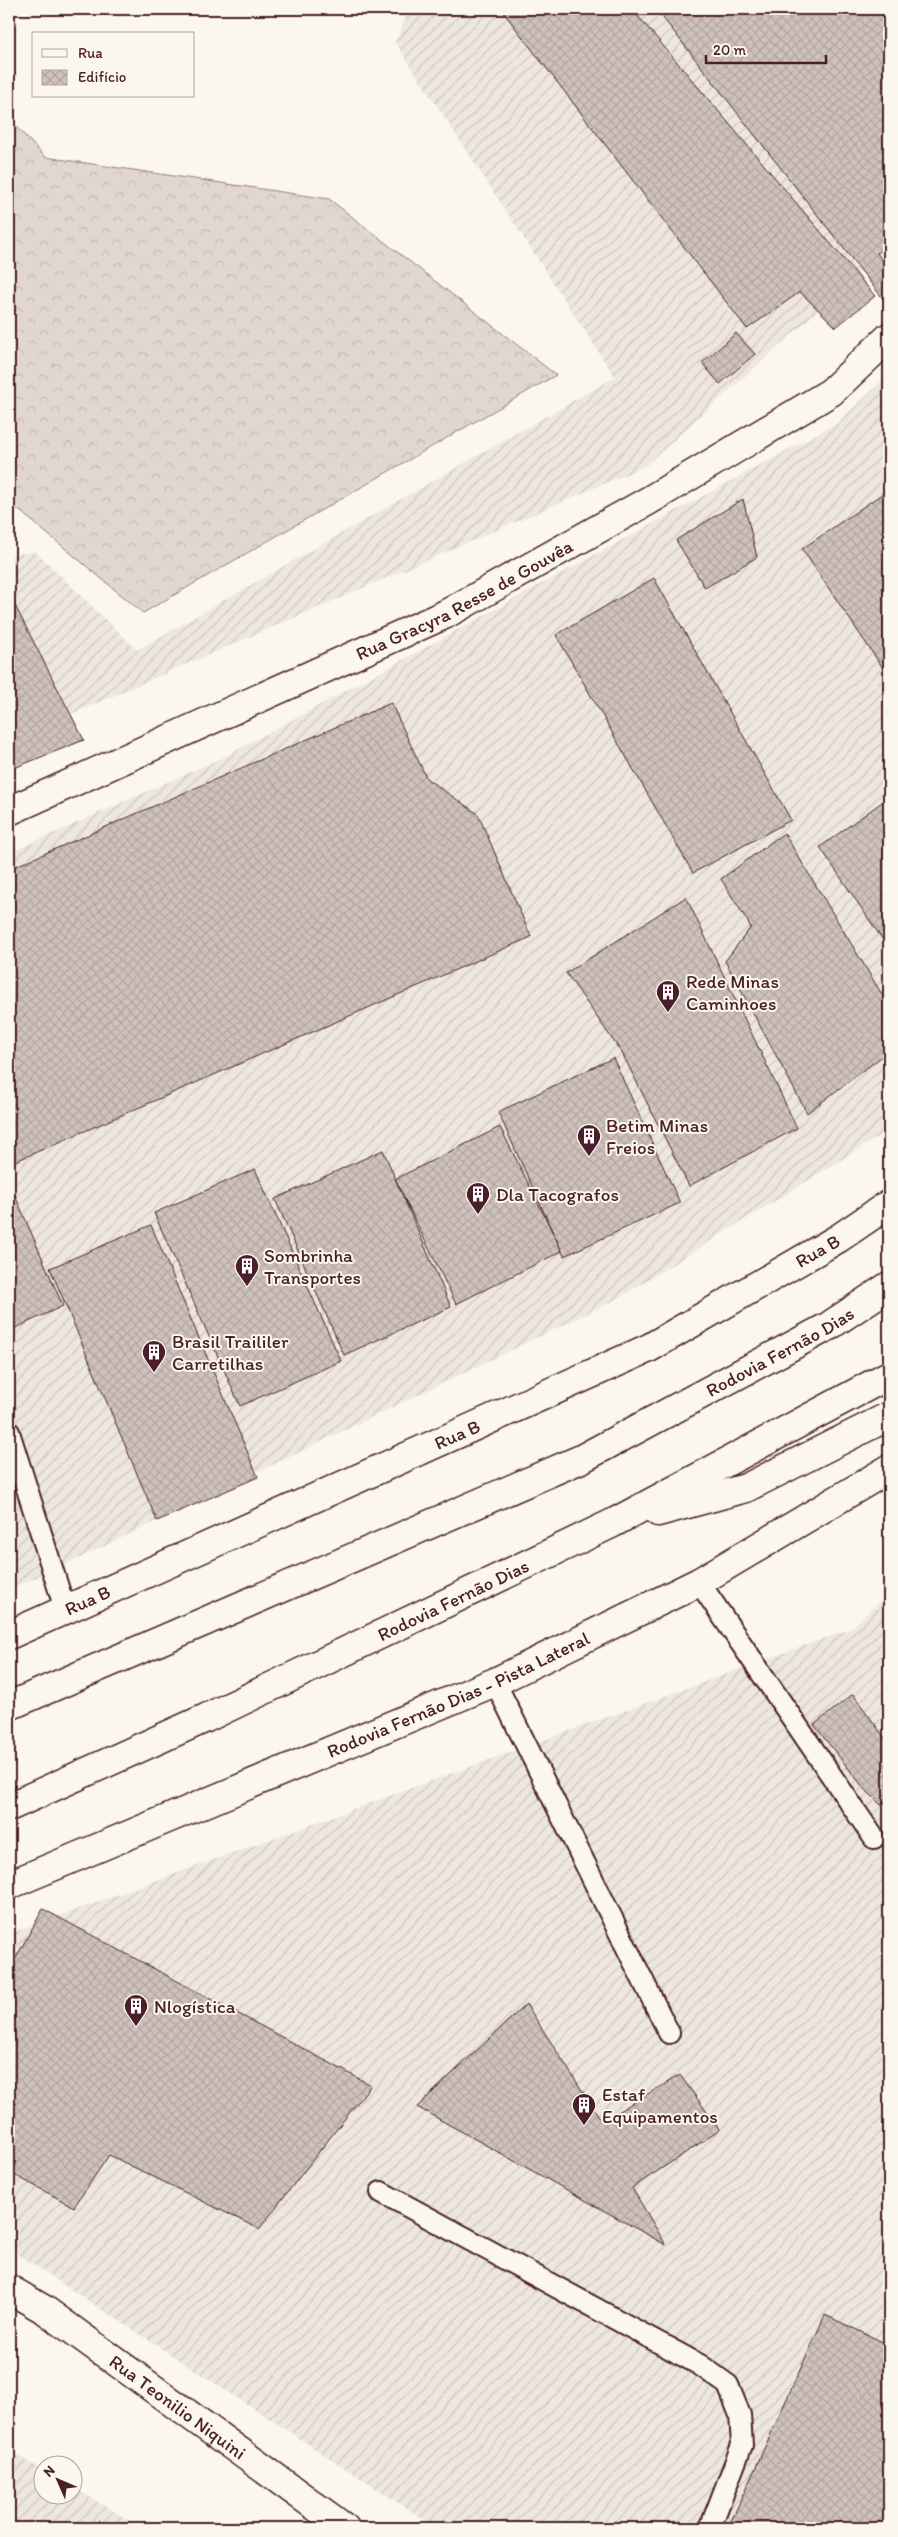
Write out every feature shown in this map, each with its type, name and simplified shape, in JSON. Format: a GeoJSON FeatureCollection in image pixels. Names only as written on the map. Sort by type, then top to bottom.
{"type":"FeatureCollection","features":[{"type":"Feature","properties":{"kind":"main road","name":"Rua Gracyra Resse de Gouvêa"},"geometry":{"type":"LineString","coordinates":[[9,811],[446,614],[648,501],[831,392],[889,337]]}},
{"type":"Feature","properties":{"kind":"main road","name":"Rua B"},"geometry":{"type":"LineString","coordinates":[[9,1635],[649,1348],[839,1238],[889,1204]]}},
{"type":"Feature","properties":{"kind":"main road","name":"Rodovia Fernão Dias"},"geometry":{"type":"LineString","coordinates":[[9,1706],[581,1459],[829,1326],[889,1286]]}},
{"type":"Feature","properties":{"kind":"main road","name":"Rodovia Fernão Dias"},"geometry":{"type":"LineString","coordinates":[[9,1807],[206,1718],[612,1523],[889,1375]]}},
{"type":"Feature","properties":{"kind":"main road"},"geometry":{"type":"LineString","coordinates":[[612,1523],[746,1488],[889,1416]]}},
{"type":"Feature","properties":{"kind":"main road","name":"Rodovia Fernão Dias - Pista Lateral"},"geometry":{"type":"LineString","coordinates":[[9,1885],[495,1682],[699,1582],[889,1469]]}},
{"type":"Feature","properties":{"kind":"main road","name":"Rua Teonilio Niquini"},"geometry":{"type":"LineString","coordinates":[[9,2289],[45,2310],[345,2528]]}},
{"type":"Feature","properties":{"kind":"lane"},"geometry":{"type":"LineString","coordinates":[[9,1432],[66,1609]]}},
{"type":"Feature","properties":{"kind":"lane"},"geometry":{"type":"LineString","coordinates":[[699,1582],[874,1838]]}},
{"type":"Feature","properties":{"kind":"lane"},"geometry":{"type":"LineString","coordinates":[[495,1682],[669,2033]]}},
{"type":"Feature","properties":{"kind":"lane"},"geometry":{"type":"LineString","coordinates":[[381,2192],[700,2365],[728,2384],[740,2415],[742,2445],[710,2528]]}},
{"type":"Feature","properties":{"kind":"shaded area"},"geometry":{"type":"Polygon","coordinates":[[[410,9],[889,9],[889,247],[645,466],[9,741],[9,555],[36,552],[137,650],[615,377],[395,42],[410,9]]]}},
{"type":"Feature","properties":{"kind":"shaded area"},"geometry":{"type":"Polygon","coordinates":[[[889,375],[889,1130],[617,1299],[65,1565],[9,1589],[9,853],[224,757],[837,423],[889,375]]]}},
{"type":"Feature","properties":{"kind":"shaded area"},"geometry":{"type":"Polygon","coordinates":[[[889,1593],[889,2528],[437,2528],[9,2249],[9,1934],[850,1629],[889,1593]]]}},
{"type":"Feature","properties":{"kind":"shaded area"},"geometry":{"type":"Polygon","coordinates":[[[9,2450],[32,2464],[32,2504],[82,2504],[82,2492],[142,2528],[9,2528],[9,2450]]]}},
{"type":"Feature","properties":{"kind":"green space"},"geometry":{"type":"Polygon","coordinates":[[[9,119],[45,157],[329,199],[556,375],[143,613],[9,502],[9,119]]]}},
{"type":"Feature","properties":{"kind":"building"},"geometry":{"type":"Polygon","coordinates":[[[509,9],[632,9],[875,296],[836,327],[800,292],[747,329],[504,13],[509,9]]]}},
{"type":"Feature","properties":{"kind":"building"},"geometry":{"type":"Polygon","coordinates":[[[656,9],[889,9],[889,246],[877,253],[889,269],[888,305],[656,9]]]}},
{"type":"Feature","properties":{"kind":"building"},"geometry":{"type":"Polygon","coordinates":[[[736,333],[755,354],[720,384],[702,363],[736,333]]]}},
{"type":"Feature","properties":{"kind":"building"},"geometry":{"type":"Polygon","coordinates":[[[889,489],[889,677],[802,549],[889,489]]]}},
{"type":"Feature","properties":{"kind":"building"},"geometry":{"type":"Polygon","coordinates":[[[743,499],[757,557],[705,588],[676,540],[743,499]]]}},
{"type":"Feature","properties":{"kind":"building"},"geometry":{"type":"Polygon","coordinates":[[[654,578],[791,820],[693,873],[556,635],[654,578]]]}},
{"type":"Feature","properties":{"kind":"building"},"geometry":{"type":"Polygon","coordinates":[[[9,594],[84,740],[9,770],[9,594]]]}},
{"type":"Feature","properties":{"kind":"building"},"geometry":{"type":"Polygon","coordinates":[[[391,703],[427,779],[478,814],[531,937],[9,1164],[9,869],[391,703]]]}},
{"type":"Feature","properties":{"kind":"building"},"geometry":{"type":"Polygon","coordinates":[[[889,797],[889,949],[820,847],[889,797]]]}},
{"type":"Feature","properties":{"kind":"building"},"geometry":{"type":"Polygon","coordinates":[[[784,833],[889,1006],[889,1051],[807,1113],[725,961],[751,927],[721,879],[784,833]]]}},
{"type":"Feature","properties":{"kind":"building","name":"Rede Minas Caminhoes"},"geometry":{"type":"Polygon","coordinates":[[[686,897],[797,1128],[689,1186],[622,1053],[566,973],[686,897]]]}},
{"type":"Feature","properties":{"kind":"building","name":"Betim Minas Freios"},"geometry":{"type":"Polygon","coordinates":[[[613,1058],[680,1203],[564,1256],[498,1112],[613,1058]]]}},
{"type":"Feature","properties":{"kind":"building","name":"Dla Tacografos"},"geometry":{"type":"Polygon","coordinates":[[[500,1127],[562,1251],[456,1304],[395,1179],[500,1127]]]}},
{"type":"Feature","properties":{"kind":"building"},"geometry":{"type":"Polygon","coordinates":[[[383,1150],[451,1307],[344,1355],[275,1199],[383,1150]]]}},
{"type":"Feature","properties":{"kind":"building","name":"Sombrinha Transportes"},"geometry":{"type":"Polygon","coordinates":[[[255,1169],[341,1361],[240,1406],[154,1213],[255,1169]]]}},
{"type":"Feature","properties":{"kind":"building"},"geometry":{"type":"Polygon","coordinates":[[[14,1193],[63,1306],[9,1331],[9,1196],[14,1193]]]}},
{"type":"Feature","properties":{"kind":"building","name":"Brasil Traililer Carretilhas"},"geometry":{"type":"Polygon","coordinates":[[[151,1225],[258,1477],[157,1521],[50,1268],[151,1225]]]}},
{"type":"Feature","properties":{"kind":"building"},"geometry":{"type":"Polygon","coordinates":[[[853,1694],[889,1744],[889,1800],[881,1805],[863,1787],[814,1725],[853,1694]]]}},
{"type":"Feature","properties":{"kind":"building","name":"Nlogística"},"geometry":{"type":"Polygon","coordinates":[[[43,1909],[371,2085],[259,2229],[109,2155],[74,2207],[9,2172],[9,1970],[43,1909]]]}},
{"type":"Feature","properties":{"kind":"building","name":"Estaf Equipamentos"},"geometry":{"type":"Polygon","coordinates":[[[526,2004],[602,2121],[680,2075],[720,2130],[632,2188],[666,2245],[417,2107],[526,2004]]]}},
{"type":"Feature","properties":{"kind":"building"},"geometry":{"type":"Polygon","coordinates":[[[825,2315],[889,2345],[889,2528],[728,2528],[825,2315]]]}},
{"type":"Feature","properties":{"kind":"place","name":"Rede Minas Caminhoes"},"geometry":{"type":"Point","coordinates":[668,1013]}},
{"type":"Feature","properties":{"kind":"place","name":"Betim Minas Freios"},"geometry":{"type":"Point","coordinates":[589,1157]}},
{"type":"Feature","properties":{"kind":"place","name":"Dla Tacografos"},"geometry":{"type":"Point","coordinates":[478,1215]}},
{"type":"Feature","properties":{"kind":"place","name":"Sombrinha Transportes"},"geometry":{"type":"Point","coordinates":[247,1287]}},
{"type":"Feature","properties":{"kind":"place","name":"Brasil Traililer Carretilhas"},"geometry":{"type":"Point","coordinates":[154,1373]}},
{"type":"Feature","properties":{"kind":"place","name":"Nlogística"},"geometry":{"type":"Point","coordinates":[136,2027]}},
{"type":"Feature","properties":{"kind":"place","name":"Estaf Equipamentos"},"geometry":{"type":"Point","coordinates":[584,2126]}}]}
